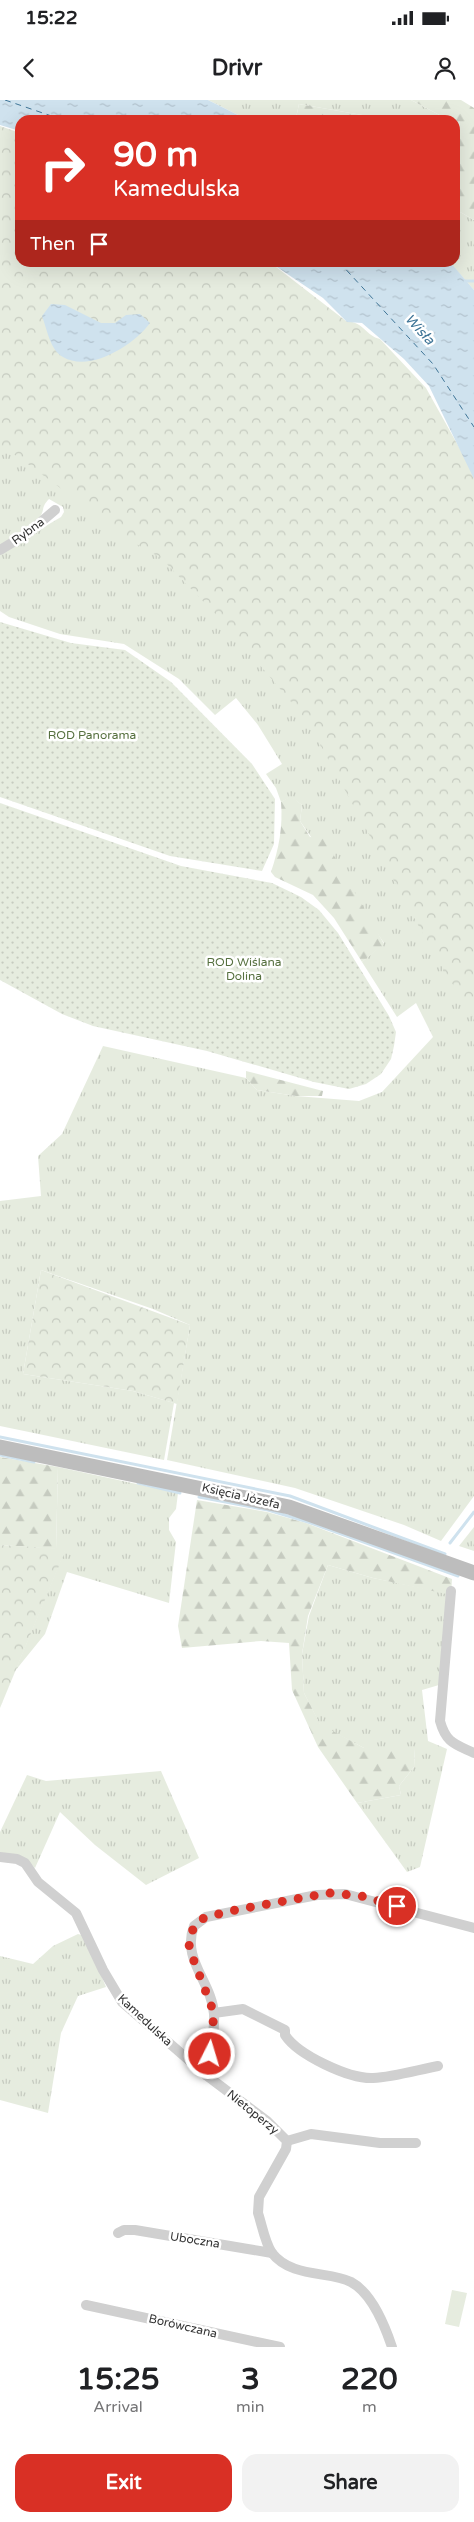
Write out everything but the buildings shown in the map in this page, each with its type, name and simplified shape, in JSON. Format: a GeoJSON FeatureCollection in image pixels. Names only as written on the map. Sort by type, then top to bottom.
{"type":"FeatureCollection","features":[{"type":"Feature","properties":{"kind":"main road","name":"Księcia Józefa"},"geometry":{"type":"LineString","coordinates":[[0,1447],[289,1507],[474,1573]]}},
{"type":"Feature","properties":{"kind":"street","name":"Rybna"},"geometry":{"type":"LineString","coordinates":[[0,550],[28,533],[54,510]]}},
{"type":"Feature","properties":{"kind":"street"},"geometry":{"type":"LineString","coordinates":[[451,1591],[440,1721],[444,1734],[450,1742],[474,1753]]}},
{"type":"Feature","properties":{"kind":"street","name":"Kamedulska"},"geometry":{"type":"LineString","coordinates":[[0,1857],[17,1859],[25,1863],[38,1882],[76,1913],[103,1970],[122,2002],[206,2075]]}},
{"type":"Feature","properties":{"kind":"street"},"geometry":{"type":"LineString","coordinates":[[206,2075],[214,2013],[189,1948],[194,1926],[206,1917],[317,1895],[345,1894],[474,1928]]}},
{"type":"Feature","properties":{"kind":"street"},"geometry":{"type":"LineString","coordinates":[[214,2013],[243,2009],[285,2030],[285,2035],[296,2049],[328,2065],[361,2078],[374,2078],[438,2066]]}},
{"type":"Feature","properties":{"kind":"street","name":"Nietoperzy"},"geometry":{"type":"LineString","coordinates":[[206,2075],[268,2121],[287,2141],[286,2149],[259,2197],[258,2213],[272,2253]]}},
{"type":"Feature","properties":{"kind":"street"},"geometry":{"type":"LineString","coordinates":[[287,2141],[312,2134],[380,2143],[416,2143]]}},
{"type":"Feature","properties":{"kind":"street","name":"Uboczna"},"geometry":{"type":"LineString","coordinates":[[118,2233],[124,2230],[135,2230],[272,2253]]}},
{"type":"Feature","properties":{"kind":"street"},"geometry":{"type":"LineString","coordinates":[[272,2253],[300,2270],[351,2282],[373,2305],[385,2326],[392,2347]]}},
{"type":"Feature","properties":{"kind":"street","name":"Borówczana"},"geometry":{"type":"LineString","coordinates":[[86,2305],[280,2347]]}},
{"type":"Feature","properties":{"kind":"green space"},"geometry":{"type":"Polygon","coordinates":[[[208,100],[411,100],[440,115],[362,115],[299,104],[297,115],[238,115],[208,100]]]}},
{"type":"Feature","properties":{"kind":"green space"},"geometry":{"type":"Polygon","coordinates":[[[411,100],[461,100],[474,108],[474,220],[460,212],[460,115],[440,115],[411,100]]]}},
{"type":"Feature","properties":{"kind":"green space"},"geometry":{"type":"Polygon","coordinates":[[[299,104],[362,115],[297,115],[299,104]]]}},
{"type":"Feature","properties":{"kind":"green space"},"geometry":{"type":"Polygon","coordinates":[[[0,126],[15,131],[15,267],[276,267],[346,321],[361,326],[371,335],[380,339],[426,388],[474,474],[474,1019],[430,947],[308,722],[227,626],[161,558],[136,544],[17,456],[0,448],[0,126]]]}},
{"type":"Feature","properties":{"kind":"green space"},"geometry":{"type":"Polygon","coordinates":[[[460,212],[474,220],[474,290],[454,267],[460,267],[460,212]]]}},
{"type":"Feature","properties":{"kind":"green space"},"geometry":{"type":"Polygon","coordinates":[[[0,424],[74,437],[474,882],[474,1496],[441,1541],[404,1525],[295,1488],[167,1460],[190,1325],[153,1309],[41,1270],[23,1374],[133,1391],[174,1403],[164,1460],[0,1426],[0,1201],[41,1196],[38,1156],[62,1134],[103,1046],[246,1078],[257,1090],[296,1096],[359,1101],[382,1092],[433,1037],[416,1003],[397,1017],[362,962],[384,943],[300,821],[302,805],[291,797],[281,802],[276,788],[266,774],[282,764],[258,725],[236,698],[215,715],[179,679],[124,644],[60,634],[9,617],[0,611],[0,553],[61,517],[64,512],[63,507],[49,499],[37,521],[22,533],[0,546],[0,424]]]}},
{"type":"Feature","properties":{"kind":"green space","name":"ROD Panorama"},"geometry":{"type":"Polygon","coordinates":[[[0,622],[71,643],[125,650],[171,682],[252,764],[275,799],[274,844],[262,871],[170,856],[0,797],[0,622]]]}},
{"type":"Feature","properties":{"kind":"green space"},"geometry":{"type":"Polygon","coordinates":[[[291,796],[302,805],[300,821],[310,837],[324,838],[384,944],[362,962],[334,918],[313,895],[275,877],[271,872],[280,837],[281,802],[291,796]]]}},
{"type":"Feature","properties":{"kind":"green space","name":"ROD Wiślana Dolina"},"geometry":{"type":"Polygon","coordinates":[[[0,803],[181,866],[272,883],[301,897],[319,910],[338,933],[389,1016],[396,1032],[391,1059],[381,1074],[366,1084],[349,1089],[314,1082],[207,1051],[93,1026],[62,1014],[0,980],[0,803]]]}},
{"type":"Feature","properties":{"kind":"green space"},"geometry":{"type":"Polygon","coordinates":[[[246,1071],[323,1091],[322,1096],[296,1096],[257,1090],[246,1078],[246,1071]]]}},
{"type":"Feature","properties":{"kind":"green space"},"geometry":{"type":"Polygon","coordinates":[[[41,1270],[190,1325],[177,1404],[133,1391],[23,1374],[41,1270]]]}},
{"type":"Feature","properties":{"kind":"green space"},"geometry":{"type":"Polygon","coordinates":[[[0,1457],[58,1467],[56,1549],[0,1545],[0,1457]]]}},
{"type":"Feature","properties":{"kind":"green space"},"geometry":{"type":"Polygon","coordinates":[[[58,1467],[178,1493],[176,1509],[169,1518],[169,1530],[176,1542],[169,1603],[67,1572],[45,1634],[15,1671],[65,1550],[56,1549],[58,1467]]]}},
{"type":"Feature","properties":{"kind":"green space"},"geometry":{"type":"Polygon","coordinates":[[[197,1500],[267,1512],[306,1523],[452,1579],[451,1595],[373,1578],[328,1565],[308,1616],[302,1654],[304,1693],[320,1724],[364,1748],[415,1748],[414,1767],[399,1786],[401,1795],[357,1803],[318,1747],[292,1690],[289,1643],[261,1641],[182,1648],[178,1626],[197,1500]]]}},
{"type":"Feature","properties":{"kind":"green space"},"geometry":{"type":"Polygon","coordinates":[[[474,1527],[474,1551],[459,1546],[474,1527]]]}},
{"type":"Feature","properties":{"kind":"green space"},"geometry":{"type":"Polygon","coordinates":[[[0,1545],[66,1549],[0,1708],[0,1545]]]}},
{"type":"Feature","properties":{"kind":"green space"},"geometry":{"type":"Polygon","coordinates":[[[328,1565],[373,1578],[451,1594],[439,1685],[422,1690],[428,1741],[447,1749],[420,1867],[407,1872],[357,1803],[401,1795],[399,1786],[414,1767],[415,1748],[364,1748],[320,1725],[304,1693],[302,1654],[309,1616],[328,1565]]]}},
{"type":"Feature","properties":{"kind":"green space"},"geometry":{"type":"Polygon","coordinates":[[[161,1771],[199,1858],[146,1885],[95,1845],[60,1812],[35,1868],[21,1856],[0,1853],[0,1832],[27,1775],[46,1781],[161,1771]]]}},
{"type":"Feature","properties":{"kind":"green space"},"geometry":{"type":"Polygon","coordinates":[[[78,1934],[85,1936],[106,1987],[78,1996],[61,2033],[48,2113],[0,2100],[0,1956],[33,1964],[53,1946],[78,1934]]]}},
{"type":"Feature","properties":{"kind":"green space"},"geometry":{"type":"Polygon","coordinates":[[[452,2290],[467,2293],[459,2327],[445,2324],[452,2290]]]}},
{"type":"Feature","properties":{"kind":"water"},"geometry":{"type":"Polygon","coordinates":[[[0,100],[208,100],[238,115],[15,115],[15,130],[0,125],[0,100]]]}},
{"type":"Feature","properties":{"kind":"water","name":"Wisła"},"geometry":{"type":"Polygon","coordinates":[[[277,267],[454,267],[474,290],[474,479],[429,386],[404,359],[362,323],[347,322],[323,298],[277,267]]]}},
{"type":"Feature","properties":{"kind":"water"},"geometry":{"type":"Polygon","coordinates":[[[51,304],[65,305],[101,323],[115,323],[126,315],[140,314],[150,323],[123,348],[111,354],[86,362],[74,361],[59,354],[50,339],[42,316],[51,304]]]}},
{"type":"Feature","properties":{"kind":"waterway"},"geometry":{"type":"LineString","coordinates":[[465,281],[474,281]]}},
{"type":"Feature","properties":{"kind":"waterway"},"geometry":{"type":"LineString","coordinates":[[0,1437],[290,1496],[445,1554]]}},
{"type":"Feature","properties":{"kind":"waterway"},"geometry":{"type":"LineString","coordinates":[[0,1455],[34,1462]]}},
{"type":"Feature","properties":{"kind":"waterway"},"geometry":{"type":"LineString","coordinates":[[138,1483],[180,1493]]}},
{"type":"Feature","properties":{"kind":"waterway"},"geometry":{"type":"LineString","coordinates":[[199,1497],[268,1510],[308,1522],[458,1576]]}},
{"type":"Feature","properties":{"kind":"waterway"},"geometry":{"type":"LineString","coordinates":[[450,1543],[474,1512]]}},
{"type":"Feature","properties":{"kind":"ferry route"},"geometry":{"type":"LineString","coordinates":[[5,100],[48,115]]}},
{"type":"Feature","properties":{"kind":"ferry route"},"geometry":{"type":"LineString","coordinates":[[344,267],[433,364],[474,427]]}},
{"type":"Feature","properties":{"kind":"route"},"geometry":{"type":"LineString","coordinates":[[210,2054],[214,2013],[189,1948],[190,1935],[197,1922],[206,1917],[240,1909],[329,1893],[361,1896],[397,1906]]}}]}
